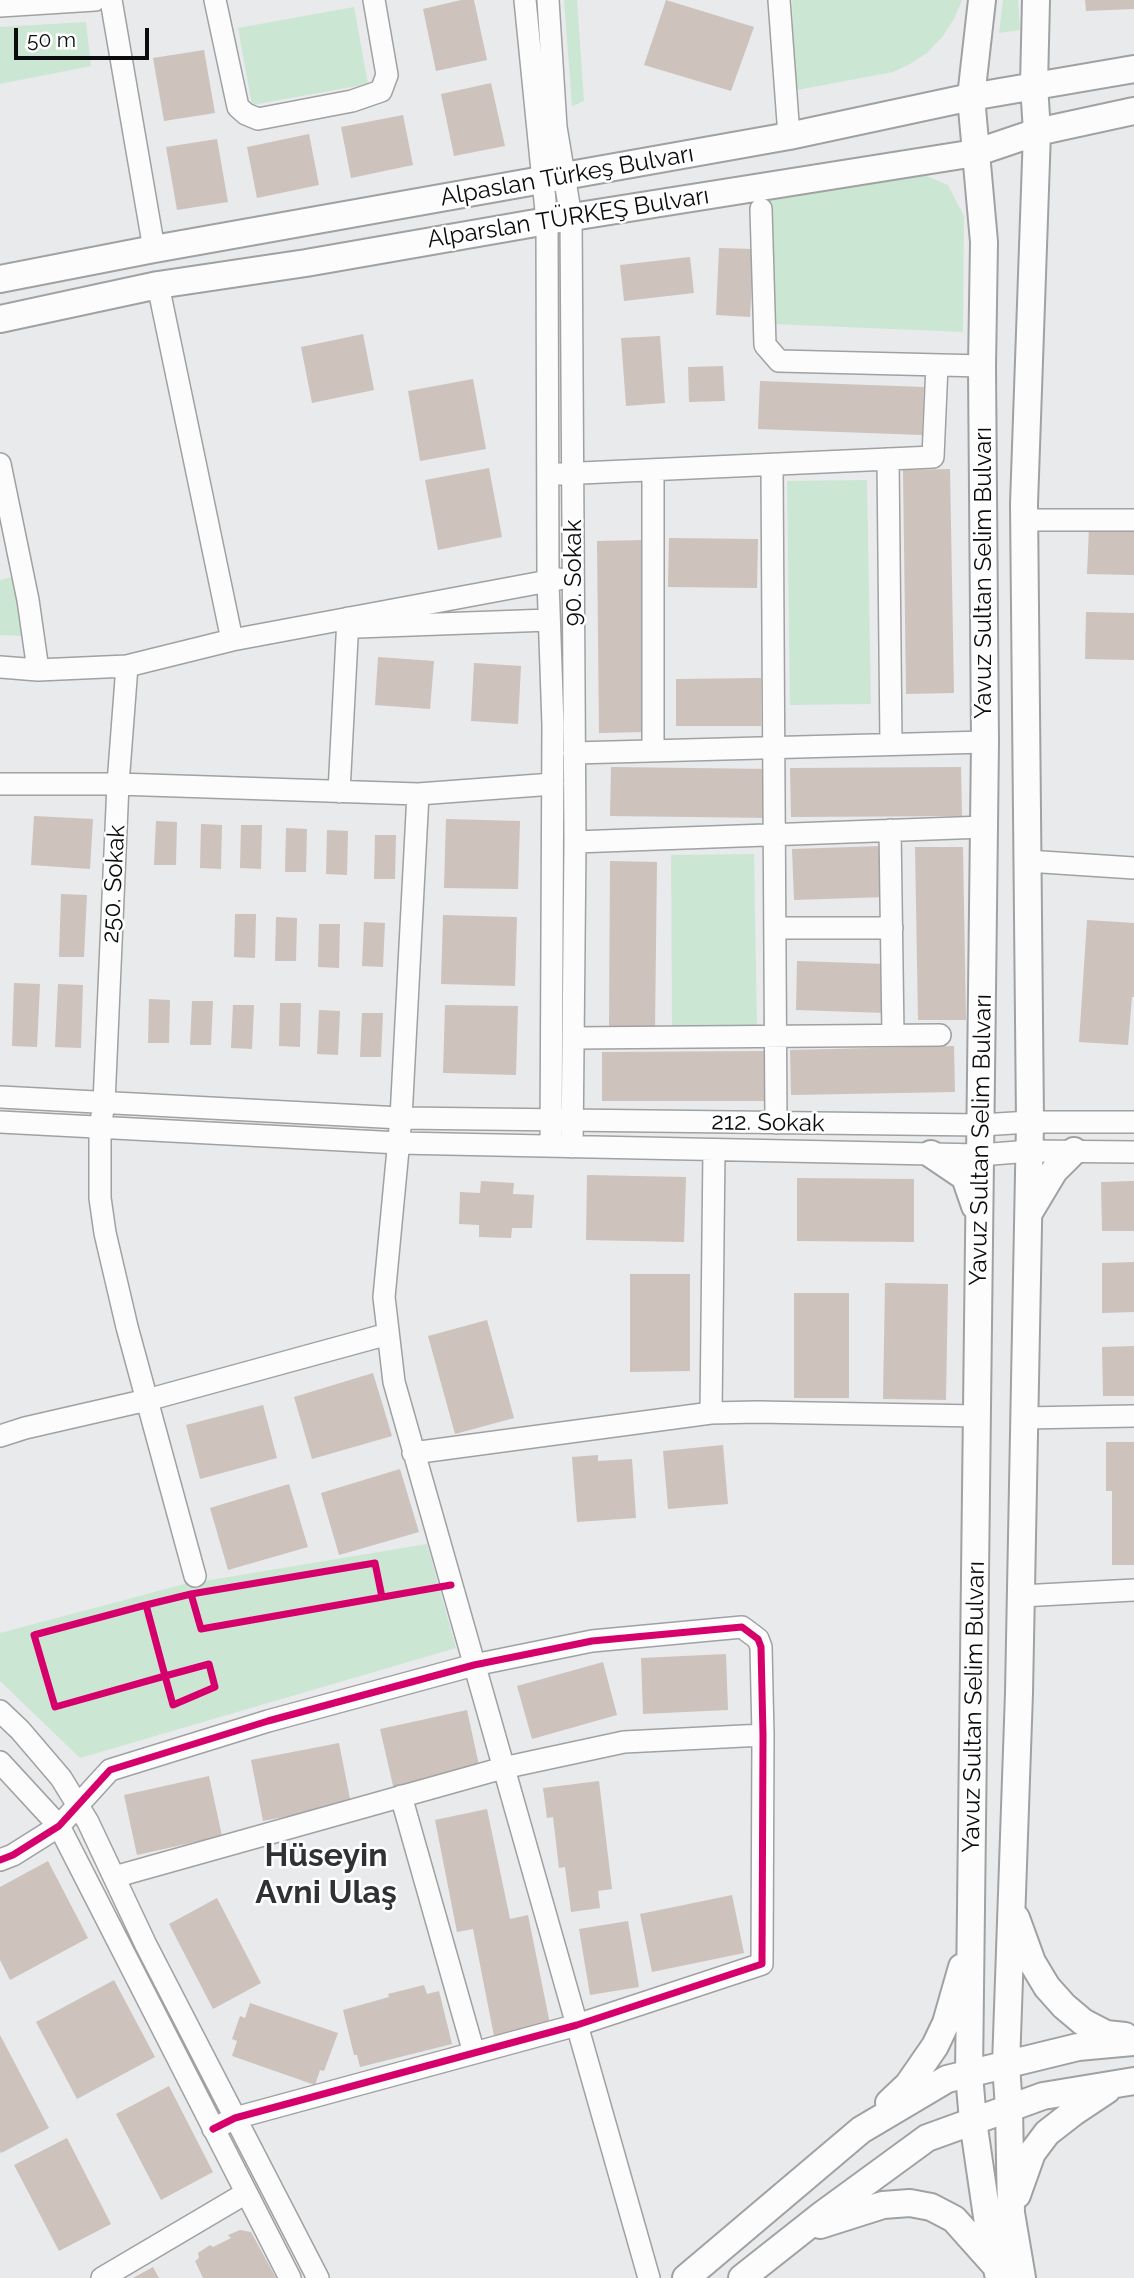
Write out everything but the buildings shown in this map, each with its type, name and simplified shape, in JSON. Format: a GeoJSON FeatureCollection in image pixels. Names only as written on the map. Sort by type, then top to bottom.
{"type":"FeatureCollection","features":[{"type":"Feature","properties":{"kind":"main road","name":"Yavuz Sultan Selim Bulvarı"},"geometry":{"type":"LineString","coordinates":[[982,0],[971,97],[984,242],[982,366],[985,742],[969,2074],[972,2121],[998,2272]]}},
{"type":"Feature","properties":{"kind":"main road","name":"Yavuz Sultan Selim Bulvarı"},"geometry":{"type":"LineString","coordinates":[[1022,2278],[1011,2213],[1006,2064],[1021,1597],[1030,1151],[1024,520],[1037,132],[1034,85],[1036,0]]}},
{"type":"Feature","properties":{"kind":"main road","name":"Alpaslan Türkeş Bulvarı"},"geometry":{"type":"LineString","coordinates":[[0,279],[154,248],[789,136],[971,97],[1134,69]]}},
{"type":"Feature","properties":{"kind":"main road","name":"Alparslan TÜRKEŞ Bulvarı"},"geometry":{"type":"LineString","coordinates":[[0,319],[159,285],[975,153],[1037,132],[1134,111]]}},
{"type":"Feature","properties":{"kind":"main road"},"geometry":{"type":"LineString","coordinates":[[1029,1213],[1054,1171],[1074,1151]]}},
{"type":"Feature","properties":{"kind":"main road"},"geometry":{"type":"LineString","coordinates":[[931,1154],[965,1177],[980,1222]]}},
{"type":"Feature","properties":{"kind":"main road"},"geometry":{"type":"LineString","coordinates":[[975,1596],[1021,1597]]}},
{"type":"Feature","properties":{"kind":"main road"},"geometry":{"type":"LineString","coordinates":[[1012,1906],[1032,1962],[1047,1987],[1064,2006],[1083,2022],[1106,2034],[1134,2036]]}},
{"type":"Feature","properties":{"kind":"main road"},"geometry":{"type":"LineString","coordinates":[[687,2278],[861,2130],[908,2085],[935,2046],[946,2023],[959,1979],[972,1910]]}},
{"type":"Feature","properties":{"kind":"main road"},"geometry":{"type":"LineString","coordinates":[[861,2130],[947,2078],[1078,2047],[1134,2042]]}},
{"type":"Feature","properties":{"kind":"main road"},"geometry":{"type":"LineString","coordinates":[[741,2278],[927,2137],[1043,2096],[1126,2082]]}},
{"type":"Feature","properties":{"kind":"main road"},"geometry":{"type":"LineString","coordinates":[[1011,2213],[1032,2153],[1047,2133],[1074,2112],[1126,2082]]}},
{"type":"Feature","properties":{"kind":"main road"},"geometry":{"type":"LineString","coordinates":[[802,2231],[883,2205],[910,2203],[932,2207],[954,2220],[998,2272]]}},
{"type":"Feature","properties":{"kind":"street"},"geometry":{"type":"LineString","coordinates":[[0,6],[95,0]]}},
{"type":"Feature","properties":{"kind":"street"},"geometry":{"type":"LineString","coordinates":[[111,0],[154,248]]}},
{"type":"Feature","properties":{"kind":"street"},"geometry":{"type":"LineString","coordinates":[[215,0],[238,107],[258,119],[352,101],[381,92],[387,75],[374,0]]}},
{"type":"Feature","properties":{"kind":"street","name":"90. Sokak"},"geometry":{"type":"LineString","coordinates":[[525,0],[559,219],[573,474],[573,1038],[562,1120]]}},
{"type":"Feature","properties":{"kind":"street","name":"90. Sokak"},"geometry":{"type":"LineString","coordinates":[[548,0],[556,127],[554,178]]}},
{"type":"Feature","properties":{"kind":"street"},"geometry":{"type":"LineString","coordinates":[[779,0],[789,136]]}},
{"type":"Feature","properties":{"kind":"street"},"geometry":{"type":"LineString","coordinates":[[761,209],[765,345],[779,361],[982,366]]}},
{"type":"Feature","properties":{"kind":"street","name":"90. Sokak"},"geometry":{"type":"LineString","coordinates":[[559,219],[547,474],[562,1147]]}},
{"type":"Feature","properties":{"kind":"street"},"geometry":{"type":"LineString","coordinates":[[159,285],[232,640]]}},
{"type":"Feature","properties":{"kind":"street"},"geometry":{"type":"LineString","coordinates":[[547,474],[933,457],[937,365]]}},
{"type":"Feature","properties":{"kind":"street"},"geometry":{"type":"LineString","coordinates":[[888,459],[891,744]]}},
{"type":"Feature","properties":{"kind":"street"},"geometry":{"type":"LineString","coordinates":[[0,464],[10,565],[28,600],[38,670]]}},
{"type":"Feature","properties":{"kind":"street"},"geometry":{"type":"LineString","coordinates":[[772,465],[776,1123]]}},
{"type":"Feature","properties":{"kind":"street"},"geometry":{"type":"LineString","coordinates":[[653,470],[653,751]]}},
{"type":"Feature","properties":{"kind":"street"},"geometry":{"type":"LineString","coordinates":[[1024,520],[1134,520]]}},
{"type":"Feature","properties":{"kind":"street"},"geometry":{"type":"LineString","coordinates":[[0,667],[38,670],[127,666],[232,640],[348,622],[574,577]]}},
{"type":"Feature","properties":{"kind":"street"},"geometry":{"type":"LineString","coordinates":[[348,622],[549,621]]}},
{"type":"Feature","properties":{"kind":"street"},"geometry":{"type":"LineString","coordinates":[[340,792],[348,622]]}},
{"type":"Feature","properties":{"kind":"street","name":"250. Sokak"},"geometry":{"type":"LineString","coordinates":[[127,666],[118,785],[104,1103],[100,1128],[100,1198],[105,1233],[195,1576]]}},
{"type":"Feature","properties":{"kind":"street"},"geometry":{"type":"LineString","coordinates":[[574,753],[985,742]]}},
{"type":"Feature","properties":{"kind":"street"},"geometry":{"type":"LineString","coordinates":[[0,784],[418,794],[553,784]]}},
{"type":"Feature","properties":{"kind":"street"},"geometry":{"type":"LineString","coordinates":[[418,794],[401,1118],[384,1297],[394,1382],[649,2278]]}},
{"type":"Feature","properties":{"kind":"street"},"geometry":{"type":"LineString","coordinates":[[575,842],[984,827]]}},
{"type":"Feature","properties":{"kind":"street"},"geometry":{"type":"LineString","coordinates":[[890,830],[893,1035]]}},
{"type":"Feature","properties":{"kind":"street"},"geometry":{"type":"LineString","coordinates":[[1027,861],[1134,867]]}},
{"type":"Feature","properties":{"kind":"street"},"geometry":{"type":"LineString","coordinates":[[775,928],[892,928]]}},
{"type":"Feature","properties":{"kind":"street"},"geometry":{"type":"LineString","coordinates":[[573,1038],[940,1034]]}},
{"type":"Feature","properties":{"kind":"street","name":"212. Sokak"},"geometry":{"type":"LineString","coordinates":[[0,1097],[401,1118],[981,1125],[1134,1122]]}},
{"type":"Feature","properties":{"kind":"street"},"geometry":{"type":"LineString","coordinates":[[0,1122],[399,1143],[981,1155],[1030,1151],[1134,1152]]}},
{"type":"Feature","properties":{"kind":"street"},"geometry":{"type":"LineString","coordinates":[[711,1413],[714,1150]]}},
{"type":"Feature","properties":{"kind":"street"},"geometry":{"type":"LineString","coordinates":[[0,1436],[147,1400],[388,1334]]}},
{"type":"Feature","properties":{"kind":"street"},"geometry":{"type":"LineString","coordinates":[[413,1454],[711,1413],[978,1416]]}},
{"type":"Feature","properties":{"kind":"street"},"geometry":{"type":"LineString","coordinates":[[1024,1418],[1134,1416]]}},
{"type":"Feature","properties":{"kind":"street"},"geometry":{"type":"LineString","coordinates":[[1021,1597],[1134,1590]]}},
{"type":"Feature","properties":{"kind":"street"},"geometry":{"type":"LineString","coordinates":[[0,1860],[13,1855],[59,1826],[110,1770],[268,1721],[474,1665],[592,1641],[742,1627],[752,1632],[761,1647],[762,1964],[577,2025],[235,2118],[213,2129]]}},
{"type":"Feature","properties":{"kind":"street"},"geometry":{"type":"LineString","coordinates":[[0,1711],[61,1778],[78,1805],[146,1945],[318,2278]]}},
{"type":"Feature","properties":{"kind":"street"},"geometry":{"type":"LineString","coordinates":[[114,1877],[503,1768],[624,1742],[763,1735]]}},
{"type":"Feature","properties":{"kind":"street"},"geometry":{"type":"LineString","coordinates":[[0,1762],[59,1826],[290,2278]]}},
{"type":"Feature","properties":{"kind":"street"},"geometry":{"type":"LineString","coordinates":[[401,1796],[474,2053]]}},
{"type":"Feature","properties":{"kind":"street"},"geometry":{"type":"LineString","coordinates":[[102,2278],[246,2193]]}},
{"type":"Feature","properties":{"kind":"green space"},"geometry":{"type":"Polygon","coordinates":[[[564,0],[577,0],[584,101],[572,106],[564,0]]]}},
{"type":"Feature","properties":{"kind":"green space"},"geometry":{"type":"Polygon","coordinates":[[[792,0],[962,0],[943,36],[927,53],[910,64],[893,72],[797,90],[792,0]]]}},
{"type":"Feature","properties":{"kind":"green space"},"geometry":{"type":"Polygon","coordinates":[[[1003,0],[1018,0],[1020,30],[999,33],[1003,0]]]}},
{"type":"Feature","properties":{"kind":"green space"},"geometry":{"type":"Polygon","coordinates":[[[354,7],[368,84],[252,105],[238,28],[354,7]]]}},
{"type":"Feature","properties":{"kind":"green space"},"geometry":{"type":"Polygon","coordinates":[[[86,22],[91,66],[0,84],[0,27],[86,22]]]}},
{"type":"Feature","properties":{"kind":"green space"},"geometry":{"type":"Polygon","coordinates":[[[910,169],[948,185],[964,216],[963,332],[775,324],[768,200],[910,169]]]}},
{"type":"Feature","properties":{"kind":"green space"},"geometry":{"type":"Polygon","coordinates":[[[867,480],[871,704],[790,705],[787,481],[867,480]]]}},
{"type":"Feature","properties":{"kind":"green space"},"geometry":{"type":"Polygon","coordinates":[[[12,577],[24,636],[0,635],[0,580],[12,577]]]}},
{"type":"Feature","properties":{"kind":"green space"},"geometry":{"type":"Polygon","coordinates":[[[754,854],[757,1030],[672,1028],[671,855],[754,854]]]}},
{"type":"Feature","properties":{"kind":"green space"},"geometry":{"type":"Polygon","coordinates":[[[427,1544],[456,1648],[80,1758],[0,1681],[0,1633],[181,1585],[427,1544]]]}},
{"type":"Feature","properties":{"kind":"cycle path"},"geometry":{"type":"LineString","coordinates":[[382,1597],[375,1563],[191,1594],[201,1629],[451,1585]]}},
{"type":"Feature","properties":{"kind":"cycle path"},"geometry":{"type":"LineString","coordinates":[[146,1605],[165,1676],[173,1705],[215,1687],[209,1664],[165,1676],[55,1707],[34,1635],[146,1605],[191,1594]]}},
{"type":"Feature","properties":{"kind":"cycle path"},"geometry":{"type":"LineString","coordinates":[[0,1860],[13,1855],[59,1826],[110,1770],[268,1721],[474,1665],[592,1641],[742,1627],[758,1639],[761,1647],[763,1735],[762,1964],[577,2025],[235,2118],[213,2129]]}},
{"type":"Feature","properties":{"kind":"district","name":"Hüseyin Avni Ulaş"},"geometry":{"type":"Point","coordinates":[326,1874]}}]}
